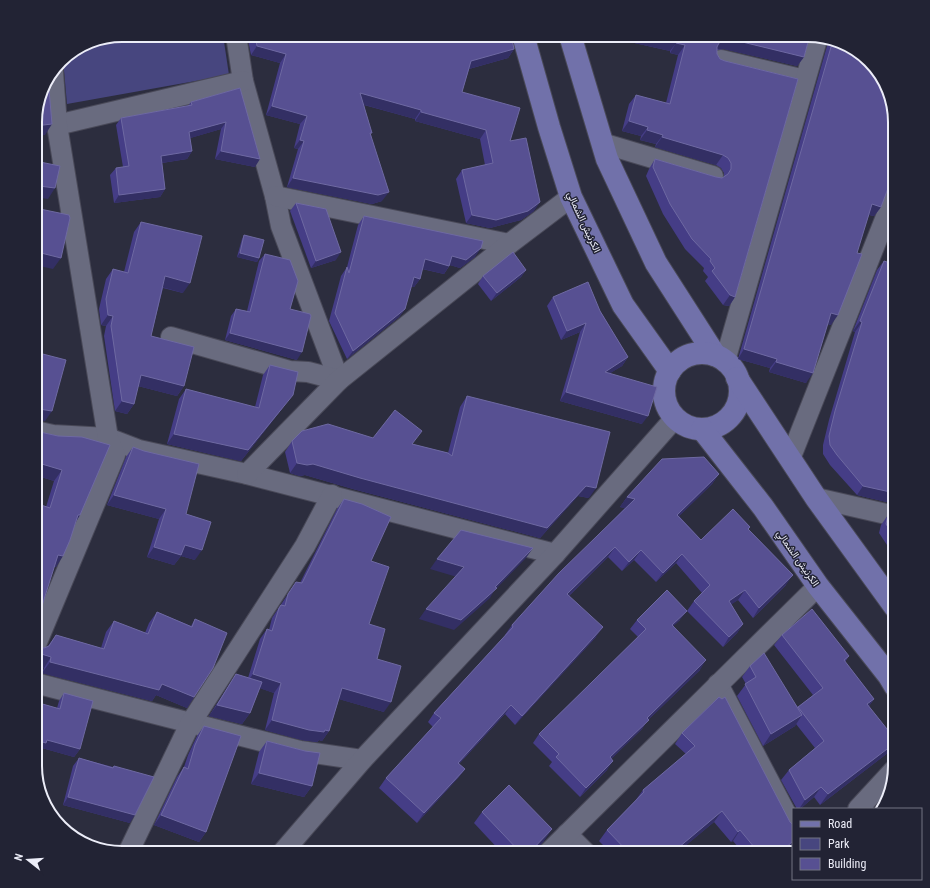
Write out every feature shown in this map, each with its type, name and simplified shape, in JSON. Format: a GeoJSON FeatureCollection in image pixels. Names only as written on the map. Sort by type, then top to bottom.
{"type":"FeatureCollection","features":[{"type":"Feature","properties":{"kind":"main road","name":"الكرنيش الشمالي"},"geometry":{"type":"LineString","coordinates":[[525,42],[571,197],[623,305],[670,371]]}},
{"type":"Feature","properties":{"kind":"main road"},"geometry":{"type":"LineString","coordinates":[[572,42],[607,159],[656,263],[816,498],[888,597]]}},
{"type":"Feature","properties":{"kind":"main road"},"geometry":{"type":"LineString","coordinates":[[703,353],[726,364],[740,389],[738,402],[733,412],[725,421],[714,427],[702,429],[692,428],[675,418],[667,407],[664,395],[665,382],[670,371],[678,361],[690,355],[703,353]]}},
{"type":"Feature","properties":{"kind":"main road","name":"الكرنيش الشمالي"},"geometry":{"type":"LineString","coordinates":[[702,429],[763,507],[818,586],[888,677]]}},
{"type":"Feature","properties":{"kind":"street"},"geometry":{"type":"LineString","coordinates":[[237,42],[243,81],[275,196],[281,226],[339,380]]}},
{"type":"Feature","properties":{"kind":"street"},"geometry":{"type":"LineString","coordinates":[[726,364],[816,43]]}},
{"type":"Feature","properties":{"kind":"street"},"geometry":{"type":"LineString","coordinates":[[721,60],[805,80]]}},
{"type":"Feature","properties":{"kind":"street"},"geometry":{"type":"LineString","coordinates":[[42,630],[115,455],[108,438],[57,125],[54,81]]}},
{"type":"Feature","properties":{"kind":"street"},"geometry":{"type":"LineString","coordinates":[[57,125],[243,81]]}},
{"type":"Feature","properties":{"kind":"street"},"geometry":{"type":"LineString","coordinates":[[602,143],[713,176]]}},
{"type":"Feature","properties":{"kind":"street"},"geometry":{"type":"LineString","coordinates":[[275,196],[509,244]]}},
{"type":"Feature","properties":{"kind":"street"},"geometry":{"type":"LineString","coordinates":[[247,474],[339,380],[509,244],[571,197]]}},
{"type":"Feature","properties":{"kind":"street"},"geometry":{"type":"LineString","coordinates":[[50,211],[72,216]]}},
{"type":"Feature","properties":{"kind":"street"},"geometry":{"type":"LineString","coordinates":[[790,459],[888,212]]}},
{"type":"Feature","properties":{"kind":"street"},"geometry":{"type":"LineString","coordinates":[[170,337],[290,371],[308,372],[339,380]]}},
{"type":"Feature","properties":{"kind":"street"},"geometry":{"type":"LineString","coordinates":[[288,846],[362,760],[555,554],[675,418]]}},
{"type":"Feature","properties":{"kind":"street"},"geometry":{"type":"LineString","coordinates":[[42,433],[53,435],[108,438],[139,450],[332,495],[555,554]]}},
{"type":"Feature","properties":{"kind":"street"},"geometry":{"type":"LineString","coordinates":[[131,846],[190,724],[305,546],[332,495]]}},
{"type":"Feature","properties":{"kind":"street"},"geometry":{"type":"LineString","coordinates":[[816,498],[888,514]]}},
{"type":"Feature","properties":{"kind":"street"},"geometry":{"type":"LineString","coordinates":[[555,846],[818,586]]}},
{"type":"Feature","properties":{"kind":"street"},"geometry":{"type":"LineString","coordinates":[[718,684],[792,825]]}},
{"type":"Feature","properties":{"kind":"street"},"geometry":{"type":"LineString","coordinates":[[42,685],[300,751],[362,760]]}},
{"type":"Feature","properties":{"kind":"street"},"geometry":{"type":"LineString","coordinates":[[859,808],[887,778]]}},
{"type":"Feature","properties":{"kind":"street"},"geometry":{"type":"LineString","coordinates":[[567,834],[579,846]]}},
{"type":"Feature","properties":{"kind":"green space"},"geometry":{"type":"Polygon","coordinates":[[[122,42],[224,42],[229,75],[67,104],[64,67],[82,53],[97,46],[122,42]]]}},
{"type":"Feature","properties":{"kind":"building"},"geometry":{"type":"Polygon","coordinates":[[[256,42],[512,42],[514,49],[471,61],[462,92],[520,108],[510,141],[526,138],[540,202],[528,211],[496,220],[472,215],[462,170],[493,163],[486,130],[360,93],[372,133],[370,133],[389,192],[378,195],[293,178],[304,141],[300,140],[307,116],[272,106],[286,54],[257,46],[256,42]]]}},
{"type":"Feature","properties":{"kind":"building"},"geometry":{"type":"Polygon","coordinates":[[[721,42],[717,47],[717,54],[720,59],[798,79],[735,297],[730,295],[712,271],[715,268],[710,261],[711,259],[692,239],[670,204],[653,167],[655,159],[722,178],[728,174],[731,169],[731,163],[728,158],[723,155],[662,137],[663,135],[647,130],[648,127],[629,121],[636,95],[670,104],[685,45],[676,43],[721,42]]]}},
{"type":"Feature","properties":{"kind":"building"},"geometry":{"type":"Polygon","coordinates":[[[742,42],[808,42],[804,57],[742,42]]]}},
{"type":"Feature","properties":{"kind":"building"},"geometry":{"type":"Polygon","coordinates":[[[831,46],[833,46],[848,53],[861,62],[868,69],[882,92],[888,117],[888,188],[881,207],[872,204],[857,253],[862,254],[838,315],[831,313],[813,373],[776,362],[777,359],[744,349],[831,46]]]}},
{"type":"Feature","properties":{"kind":"building"},"geometry":{"type":"Polygon","coordinates":[[[240,88],[260,159],[221,151],[226,122],[189,132],[192,151],[161,156],[165,189],[119,195],[116,168],[129,166],[121,118],[192,105],[191,102],[240,88]]]}},
{"type":"Feature","properties":{"kind":"building"},"geometry":{"type":"Polygon","coordinates":[[[49,90],[52,124],[42,125],[42,117],[49,90]]]}},
{"type":"Feature","properties":{"kind":"building"},"geometry":{"type":"Polygon","coordinates":[[[42,162],[60,166],[55,188],[42,186],[42,162]]]}},
{"type":"Feature","properties":{"kind":"building"},"geometry":{"type":"Polygon","coordinates":[[[296,203],[326,209],[341,252],[316,261],[296,203]]]}},
{"type":"Feature","properties":{"kind":"building"},"geometry":{"type":"Polygon","coordinates":[[[42,209],[69,215],[70,218],[61,258],[42,253],[42,209]]]}},
{"type":"Feature","properties":{"kind":"building"},"geometry":{"type":"Polygon","coordinates":[[[364,216],[483,241],[481,248],[466,260],[452,256],[449,266],[425,259],[420,279],[414,277],[405,309],[353,351],[335,313],[347,267],[349,273],[364,216]]]}},
{"type":"Feature","properties":{"kind":"building"},"geometry":{"type":"Polygon","coordinates":[[[141,222],[202,236],[190,283],[165,276],[151,336],[194,347],[184,386],[141,375],[134,404],[122,401],[111,326],[113,316],[108,315],[106,299],[113,269],[128,273],[141,222]]]}},
{"type":"Feature","properties":{"kind":"building"},"geometry":{"type":"Polygon","coordinates":[[[244,235],[264,240],[259,258],[240,253],[244,235]]]}},
{"type":"Feature","properties":{"kind":"building"},"geometry":{"type":"Polygon","coordinates":[[[513,252],[526,270],[497,293],[483,276],[513,252]]]}},
{"type":"Feature","properties":{"kind":"building"},"geometry":{"type":"Polygon","coordinates":[[[265,254],[290,260],[298,281],[290,309],[310,314],[311,316],[302,352],[230,333],[236,309],[250,312],[265,254]]]}},
{"type":"Feature","properties":{"kind":"building"},"geometry":{"type":"Polygon","coordinates":[[[884,261],[888,262],[888,491],[863,486],[830,445],[829,436],[862,322],[860,321],[884,261]]]}},
{"type":"Feature","properties":{"kind":"building"},"geometry":{"type":"Polygon","coordinates":[[[588,282],[600,311],[628,357],[605,372],[657,387],[648,416],[566,392],[586,323],[567,331],[553,297],[588,282]]]}},
{"type":"Feature","properties":{"kind":"building"},"geometry":{"type":"Polygon","coordinates":[[[42,354],[66,360],[52,411],[42,409],[42,354]]]}},
{"type":"Feature","properties":{"kind":"building"},"geometry":{"type":"Polygon","coordinates":[[[270,365],[298,372],[293,395],[248,450],[174,434],[186,389],[259,408],[270,365]]]}},
{"type":"Feature","properties":{"kind":"building"},"geometry":{"type":"Polygon","coordinates":[[[467,396],[610,432],[596,488],[586,486],[547,528],[313,464],[307,465],[297,463],[292,441],[302,431],[328,424],[373,438],[395,410],[422,431],[412,444],[448,453],[452,456],[467,396]]]}},
{"type":"Feature","properties":{"kind":"building"},"geometry":{"type":"Polygon","coordinates":[[[42,432],[58,436],[82,437],[110,445],[80,515],[78,515],[63,556],[58,555],[42,606],[42,505],[50,508],[62,470],[42,464],[42,432]]]}},
{"type":"Feature","properties":{"kind":"building"},"geometry":{"type":"Polygon","coordinates":[[[133,447],[199,464],[186,514],[211,522],[202,550],[185,545],[181,555],[154,547],[166,509],[114,495],[133,447]]]}},
{"type":"Feature","properties":{"kind":"building"},"geometry":{"type":"Polygon","coordinates":[[[704,457],[719,474],[677,515],[701,540],[733,509],[750,527],[748,529],[793,575],[759,608],[745,590],[729,601],[743,624],[729,637],[694,601],[710,585],[682,554],[663,573],[641,550],[629,562],[615,547],[567,594],[603,627],[522,716],[511,705],[458,763],[465,769],[424,813],[386,778],[441,718],[434,713],[513,627],[512,625],[559,573],[635,499],[627,497],[662,459],[704,457]]]}},
{"type":"Feature","properties":{"kind":"building"},"geometry":{"type":"Polygon","coordinates":[[[344,499],[362,504],[391,517],[371,561],[389,567],[369,624],[385,629],[377,659],[401,666],[391,702],[342,688],[329,731],[325,730],[324,732],[309,730],[272,720],[281,683],[253,674],[267,629],[272,631],[279,608],[281,605],[285,606],[288,594],[296,582],[302,583],[344,499]]]}},
{"type":"Feature","properties":{"kind":"building"},"geometry":{"type":"Polygon","coordinates":[[[888,515],[888,527],[886,524],[888,515]]]}},
{"type":"Feature","properties":{"kind":"building"},"geometry":{"type":"Polygon","coordinates":[[[461,530],[533,548],[495,587],[497,588],[461,620],[426,609],[464,567],[437,559],[461,530]]]}},
{"type":"Feature","properties":{"kind":"building"},"geometry":{"type":"Polygon","coordinates":[[[667,590],[687,611],[672,625],[706,660],[647,718],[649,720],[610,757],[613,761],[586,788],[556,757],[559,754],[539,734],[646,629],[637,620],[667,590]]]}},
{"type":"Feature","properties":{"kind":"building"},"geometry":{"type":"Polygon","coordinates":[[[812,609],[849,656],[844,660],[874,699],[867,704],[888,730],[888,748],[828,794],[821,787],[805,800],[789,770],[824,741],[798,707],[823,688],[782,635],[812,609]]]}},
{"type":"Feature","properties":{"kind":"building"},"geometry":{"type":"Polygon","coordinates":[[[157,612],[192,627],[195,619],[227,633],[213,668],[194,697],[162,684],[159,690],[50,662],[51,657],[42,654],[42,648],[49,646],[56,635],[104,649],[114,621],[148,634],[157,612]]]}},
{"type":"Feature","properties":{"kind":"building"},"geometry":{"type":"Polygon","coordinates":[[[764,653],[802,715],[771,734],[745,684],[756,677],[750,666],[764,653]]]}},
{"type":"Feature","properties":{"kind":"building"},"geometry":{"type":"Polygon","coordinates":[[[236,674],[262,682],[250,713],[217,705],[236,674]]]}},
{"type":"Feature","properties":{"kind":"building"},"geometry":{"type":"Polygon","coordinates":[[[64,693],[93,701],[80,749],[47,740],[46,743],[42,742],[42,704],[60,709],[64,693]]]}},
{"type":"Feature","properties":{"kind":"building"},"geometry":{"type":"Polygon","coordinates":[[[719,697],[722,699],[725,697],[792,824],[792,842],[788,846],[753,846],[740,830],[738,832],[722,811],[680,846],[622,846],[607,830],[644,792],[643,790],[695,746],[682,733],[719,697]]]}},
{"type":"Feature","properties":{"kind":"building"},"geometry":{"type":"Polygon","coordinates":[[[204,726],[241,736],[206,832],[161,815],[184,767],[188,769],[195,745],[204,726]]]}},
{"type":"Feature","properties":{"kind":"building"},"geometry":{"type":"Polygon","coordinates":[[[267,741],[305,751],[320,753],[312,786],[259,773],[267,741]]]}},
{"type":"Feature","properties":{"kind":"building"},"geometry":{"type":"Polygon","coordinates":[[[79,758],[113,768],[114,766],[154,777],[135,815],[68,797],[79,758]]]}},
{"type":"Feature","properties":{"kind":"building"},"geometry":{"type":"Polygon","coordinates":[[[509,785],[552,829],[536,846],[514,846],[482,812],[509,785]]]}}]}
